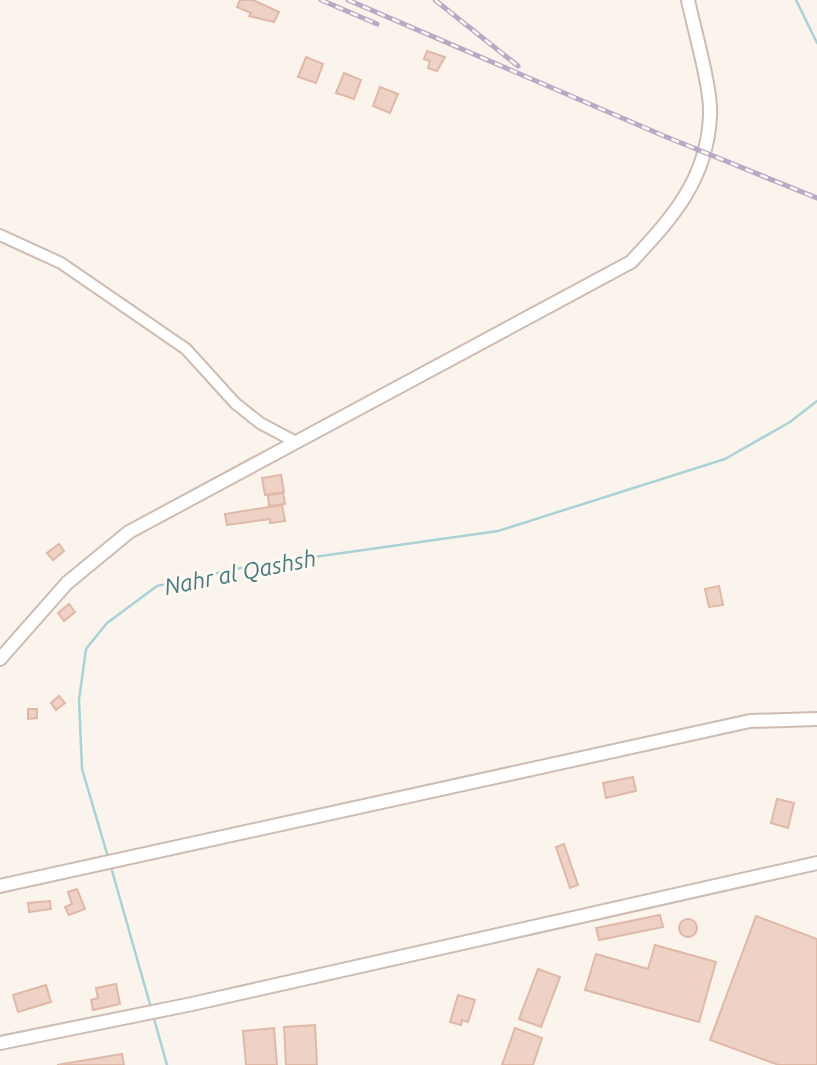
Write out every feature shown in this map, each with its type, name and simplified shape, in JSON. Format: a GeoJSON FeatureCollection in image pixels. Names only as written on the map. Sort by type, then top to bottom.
{"type":"FeatureCollection","features":[{"type":"Feature","properties":{"kind":"street"},"geometry":{"type":"LineString","coordinates":[[0,659],[67,583],[129,532],[631,262],[689,195],[705,154],[711,114],[688,0]]}},
{"type":"Feature","properties":{"kind":"street"},"geometry":{"type":"LineString","coordinates":[[0,234],[61,263],[186,349],[235,403],[260,423],[294,441]]}},
{"type":"Feature","properties":{"kind":"street"},"geometry":{"type":"LineString","coordinates":[[0,886],[750,721],[817,719]]}},
{"type":"Feature","properties":{"kind":"street"},"geometry":{"type":"LineString","coordinates":[[0,1043],[192,1004],[817,863]]}},
{"type":"Feature","properties":{"kind":"building"},"geometry":{"type":"Polygon","coordinates":[[[240,0],[253,0],[279,12],[274,22],[249,16],[251,13],[237,7],[240,0]]]}},
{"type":"Feature","properties":{"kind":"building"},"geometry":{"type":"Polygon","coordinates":[[[427,51],[445,57],[437,71],[428,68],[430,61],[424,59],[427,51]]]}},
{"type":"Feature","properties":{"kind":"building"},"geometry":{"type":"Polygon","coordinates":[[[306,57],[323,64],[316,83],[298,77],[306,57]]]}},
{"type":"Feature","properties":{"kind":"building"},"geometry":{"type":"Polygon","coordinates":[[[344,73],[361,80],[354,99],[336,93],[344,73]]]}},
{"type":"Feature","properties":{"kind":"building"},"geometry":{"type":"Polygon","coordinates":[[[380,87],[398,94],[390,113],[373,106],[380,87]]]}},
{"type":"Feature","properties":{"kind":"building"},"geometry":{"type":"Polygon","coordinates":[[[281,475],[284,492],[265,495],[262,478],[281,475]]]}},
{"type":"Feature","properties":{"kind":"building"},"geometry":{"type":"Polygon","coordinates":[[[283,493],[285,504],[269,506],[268,495],[283,493]]]}},
{"type":"Feature","properties":{"kind":"building"},"geometry":{"type":"Polygon","coordinates":[[[282,505],[285,521],[270,523],[270,519],[227,525],[225,514],[282,505]]]}},
{"type":"Feature","properties":{"kind":"building"},"geometry":{"type":"Polygon","coordinates":[[[59,544],[64,551],[53,560],[47,553],[59,544]]]}},
{"type":"Feature","properties":{"kind":"building"},"geometry":{"type":"Polygon","coordinates":[[[719,586],[723,605],[709,607],[705,589],[719,586]]]}},
{"type":"Feature","properties":{"kind":"building"},"geometry":{"type":"Polygon","coordinates":[[[69,604],[75,612],[64,621],[58,613],[69,604]]]}},
{"type":"Feature","properties":{"kind":"building"},"geometry":{"type":"Polygon","coordinates":[[[59,696],[65,703],[56,710],[51,703],[59,696]]]}},
{"type":"Feature","properties":{"kind":"building"},"geometry":{"type":"Polygon","coordinates":[[[28,709],[37,709],[37,718],[28,719],[28,709]]]}},
{"type":"Feature","properties":{"kind":"building"},"geometry":{"type":"Polygon","coordinates":[[[633,777],[636,791],[606,798],[603,783],[633,777]]]}},
{"type":"Feature","properties":{"kind":"building"},"geometry":{"type":"Polygon","coordinates":[[[777,799],[794,803],[788,828],[771,823],[777,799]]]}},
{"type":"Feature","properties":{"kind":"building"},"geometry":{"type":"Polygon","coordinates":[[[564,844],[578,885],[570,888],[556,847],[564,844]]]}},
{"type":"Feature","properties":{"kind":"building"},"geometry":{"type":"Polygon","coordinates":[[[77,889],[85,909],[69,915],[65,907],[72,904],[68,892],[77,889]]]}},
{"type":"Feature","properties":{"kind":"building"},"geometry":{"type":"Polygon","coordinates":[[[50,901],[51,909],[29,912],[28,903],[50,901]]]}},
{"type":"Feature","properties":{"kind":"building"},"geometry":{"type":"Polygon","coordinates":[[[660,915],[663,927],[599,940],[596,928],[660,915]]]}},
{"type":"Feature","properties":{"kind":"building"},"geometry":{"type":"Polygon","coordinates":[[[756,916],[817,939],[817,1065],[779,1065],[710,1040],[756,916]]]}},
{"type":"Feature","properties":{"kind":"building"},"geometry":{"type":"Polygon","coordinates":[[[684,919],[692,919],[697,928],[695,935],[684,937],[679,932],[679,924],[684,919]]]}},
{"type":"Feature","properties":{"kind":"building"},"geometry":{"type":"Polygon","coordinates":[[[655,945],[716,962],[699,1022],[585,990],[596,954],[648,969],[655,945]]]}},
{"type":"Feature","properties":{"kind":"building"},"geometry":{"type":"Polygon","coordinates":[[[538,969],[560,977],[541,1027],[519,1019],[538,969]]]}},
{"type":"Feature","properties":{"kind":"building"},"geometry":{"type":"Polygon","coordinates":[[[116,984],[120,1004],[93,1010],[91,1000],[98,998],[96,988],[116,984]]]}},
{"type":"Feature","properties":{"kind":"building"},"geometry":{"type":"Polygon","coordinates":[[[46,985],[51,1002],[18,1012],[13,995],[46,985]]]}},
{"type":"Feature","properties":{"kind":"building"},"geometry":{"type":"Polygon","coordinates":[[[458,995],[475,1000],[468,1022],[462,1020],[461,1025],[450,1022],[458,995]]]}},
{"type":"Feature","properties":{"kind":"building"},"geometry":{"type":"Polygon","coordinates":[[[315,1025],[317,1065],[286,1065],[284,1027],[315,1025]]]}},
{"type":"Feature","properties":{"kind":"building"},"geometry":{"type":"Polygon","coordinates":[[[274,1028],[277,1065],[246,1065],[243,1031],[274,1028]]]}},
{"type":"Feature","properties":{"kind":"building"},"geometry":{"type":"Polygon","coordinates":[[[515,1028],[542,1038],[533,1065],[502,1065],[515,1028]]]}},
{"type":"Feature","properties":{"kind":"building"},"geometry":{"type":"Polygon","coordinates":[[[122,1054],[124,1065],[57,1065],[122,1054]]]}},
{"type":"Feature","properties":{"kind":"waterway","name":"Nahr al Qashsh"},"geometry":{"type":"LineString","coordinates":[[796,0],[817,43]]}},
{"type":"Feature","properties":{"kind":"waterway","name":"Nahr al Qashsh"},"geometry":{"type":"LineString","coordinates":[[108,857],[82,769],[79,700],[86,649],[107,623],[157,586],[250,566],[498,531],[725,459],[790,422],[817,401]]}},
{"type":"Feature","properties":{"kind":"waterway","name":"Nahr al Qashsh"},"geometry":{"type":"LineString","coordinates":[[111,867],[151,1008]]}},
{"type":"Feature","properties":{"kind":"waterway","name":"Nahr al Qashsh"},"geometry":{"type":"LineString","coordinates":[[153,1015],[167,1065]]}},
{"type":"Feature","properties":{"kind":"railway"},"geometry":{"type":"LineString","coordinates":[[321,0],[377,24]]}},
{"type":"Feature","properties":{"kind":"railway"},"geometry":{"type":"LineString","coordinates":[[348,0],[664,136],[817,198]]}},
{"type":"Feature","properties":{"kind":"railway"},"geometry":{"type":"LineString","coordinates":[[435,0],[518,66]]}}]}
